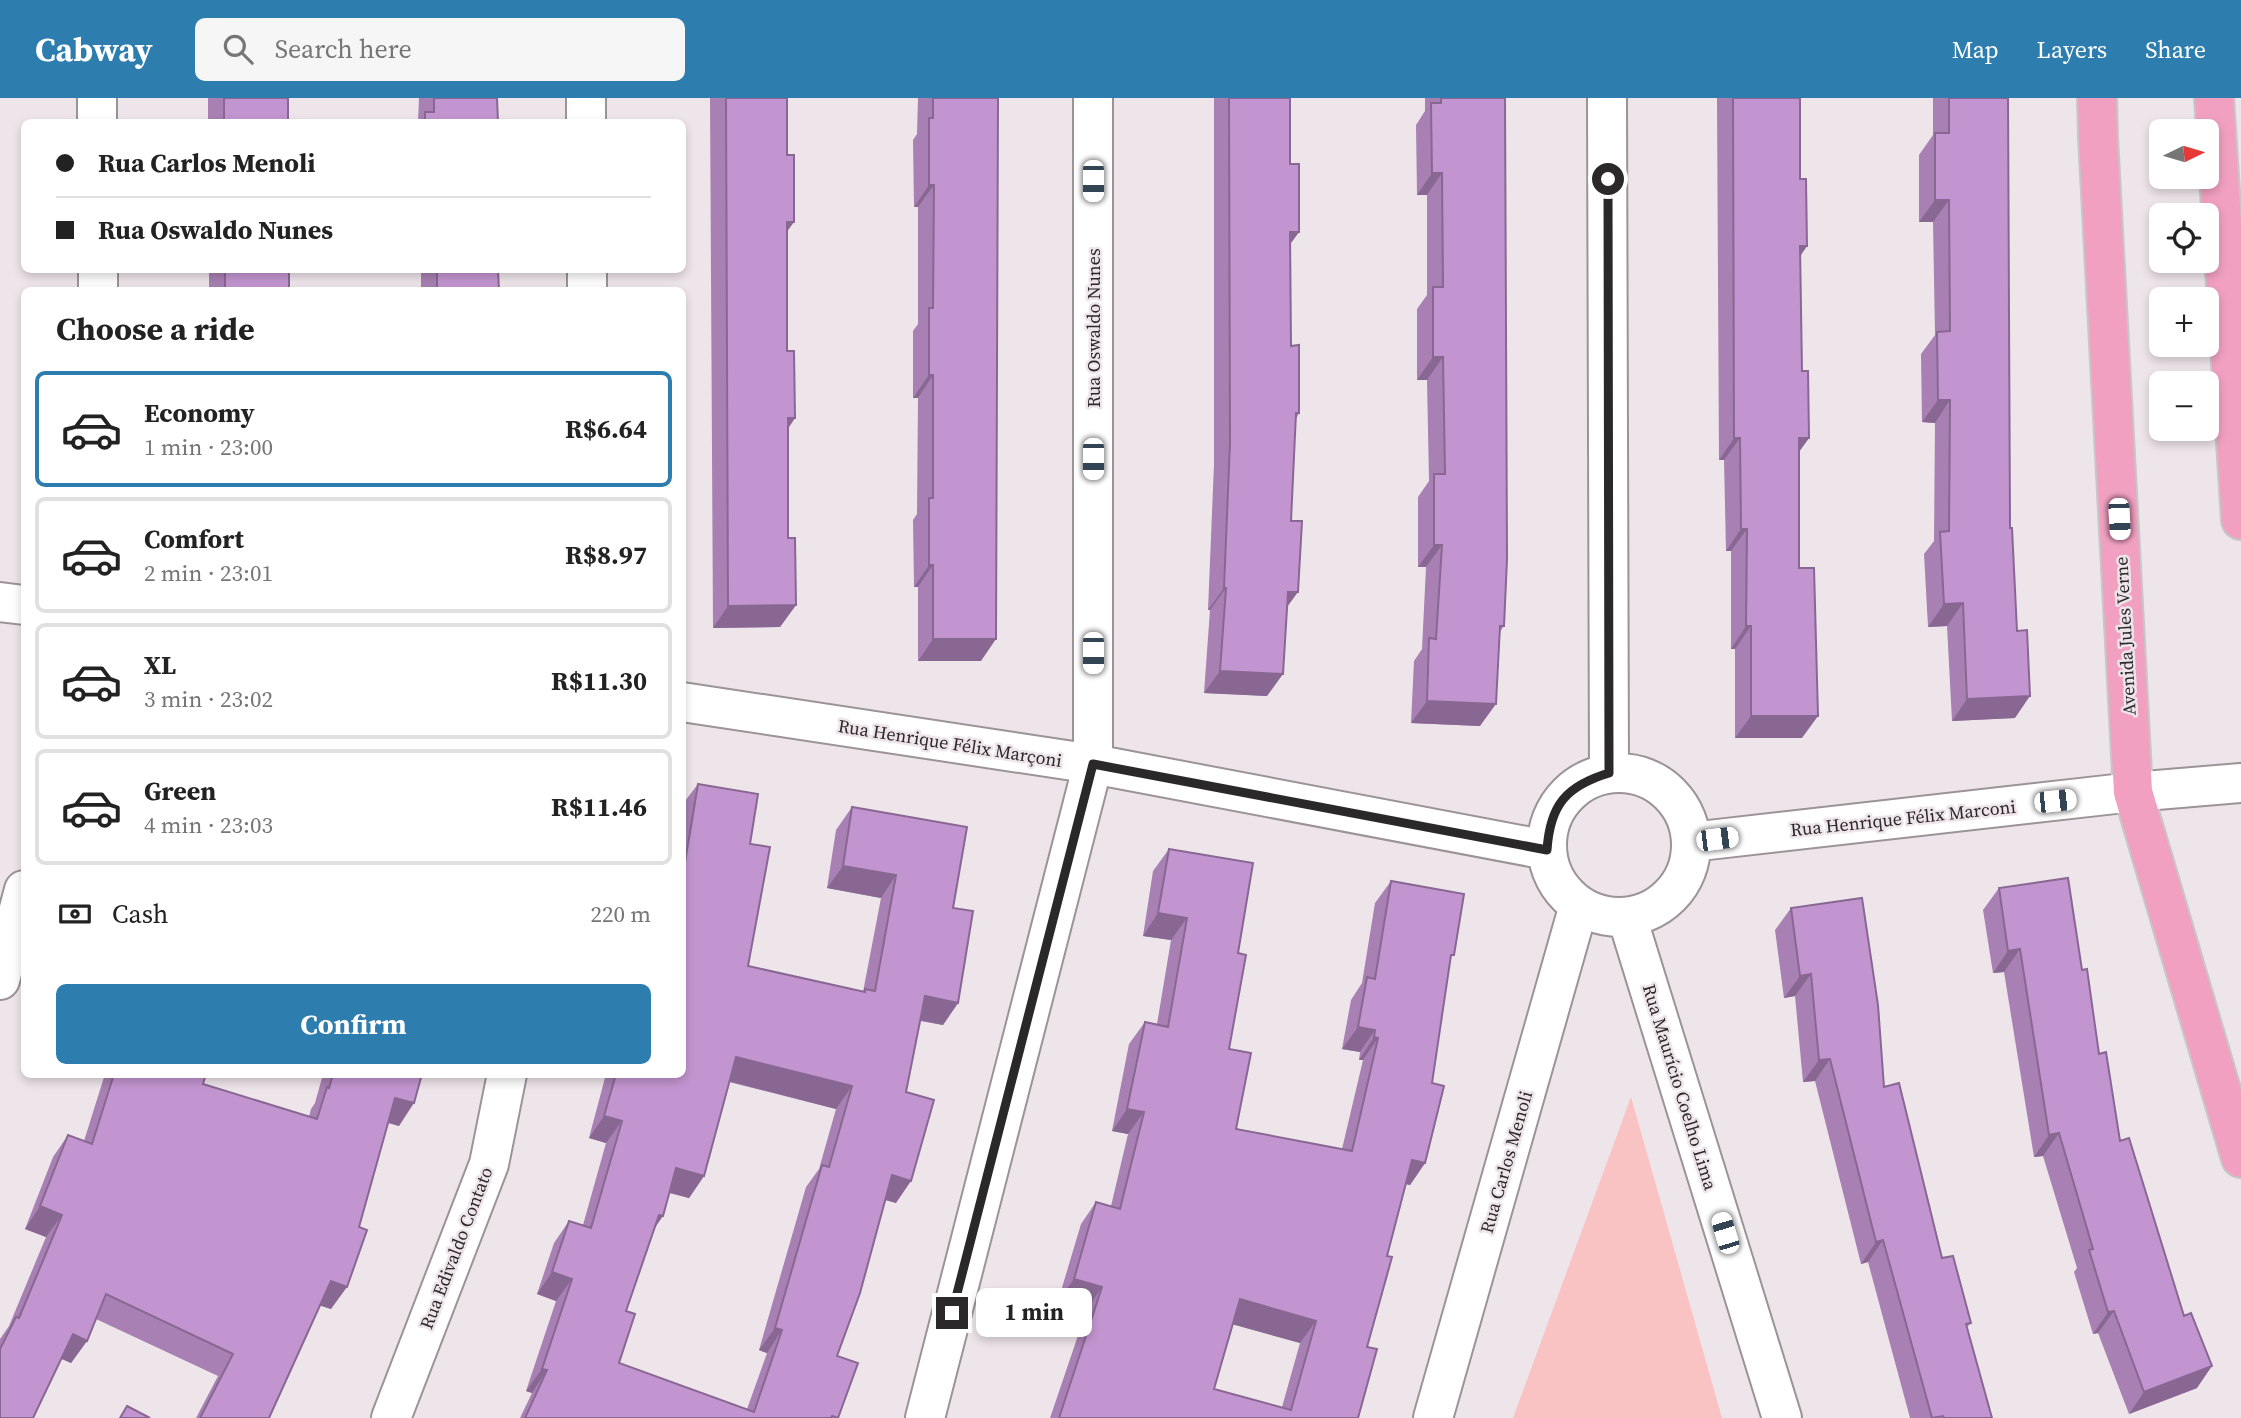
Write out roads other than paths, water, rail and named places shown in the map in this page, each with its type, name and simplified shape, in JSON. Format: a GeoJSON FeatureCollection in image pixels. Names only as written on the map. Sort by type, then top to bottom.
{"type":"FeatureCollection","features":[{"type":"Feature","properties":{"kind":"main road","name":"Avenida Jules Verne"},"geometry":{"type":"LineString","coordinates":[[2097,98],[2133,792],[2241,1158]]}},
{"type":"Feature","properties":{"kind":"main road"},"geometry":{"type":"LineString","coordinates":[[2214,98],[2241,520]]}},
{"type":"Feature","properties":{"kind":"street"},"geometry":{"type":"LineString","coordinates":[[97,98],[97,119]]}},
{"type":"Feature","properties":{"kind":"street"},"geometry":{"type":"LineString","coordinates":[[586,98],[586,119]]}},
{"type":"Feature","properties":{"kind":"street","name":"Rua Oswaldo Nunes"},"geometry":{"type":"LineString","coordinates":[[925,1418],[1093,764],[1093,98]]}},
{"type":"Feature","properties":{"kind":"street"},"geometry":{"type":"LineString","coordinates":[[1608,98],[1609,773]]}},
{"type":"Feature","properties":{"kind":"street"},"geometry":{"type":"LineString","coordinates":[[0,602],[21,605]]}},
{"type":"Feature","properties":{"kind":"street","name":"Rua Henrique Félix Marçoni"},"geometry":{"type":"LineString","coordinates":[[686,703],[1093,764],[1547,850]]}},
{"type":"Feature","properties":{"kind":"street"},"geometry":{"type":"LineString","coordinates":[[1609,773],[1632,774],[1654,781],[1673,797],[1686,818],[1691,842],[1688,866],[1676,889],[1655,908],[1627,917],[1598,914],[1579,905],[1563,891],[1552,872],[1547,850],[1548,829],[1556,809],[1569,792],[1587,780],[1609,773]]}},
{"type":"Feature","properties":{"kind":"street","name":"Rua Henrique Félix Marconi"},"geometry":{"type":"LineString","coordinates":[[1691,842],[2133,792],[2241,783]]}},
{"type":"Feature","properties":{"kind":"street"},"geometry":{"type":"LineString","coordinates":[[0,980],[21,901]]}},
{"type":"Feature","properties":{"kind":"street","name":"Rua Carlos Menoli"},"geometry":{"type":"LineString","coordinates":[[1433,1418],[1579,905]]}},
{"type":"Feature","properties":{"kind":"street","name":"Rua Maurício Coelho Lima"},"geometry":{"type":"LineString","coordinates":[[1627,917],[1782,1418]]}},
{"type":"Feature","properties":{"kind":"street","name":"Rua Edivaldo Contato"},"geometry":{"type":"LineString","coordinates":[[391,1418],[489,1164],[506,1078]]}}]}
